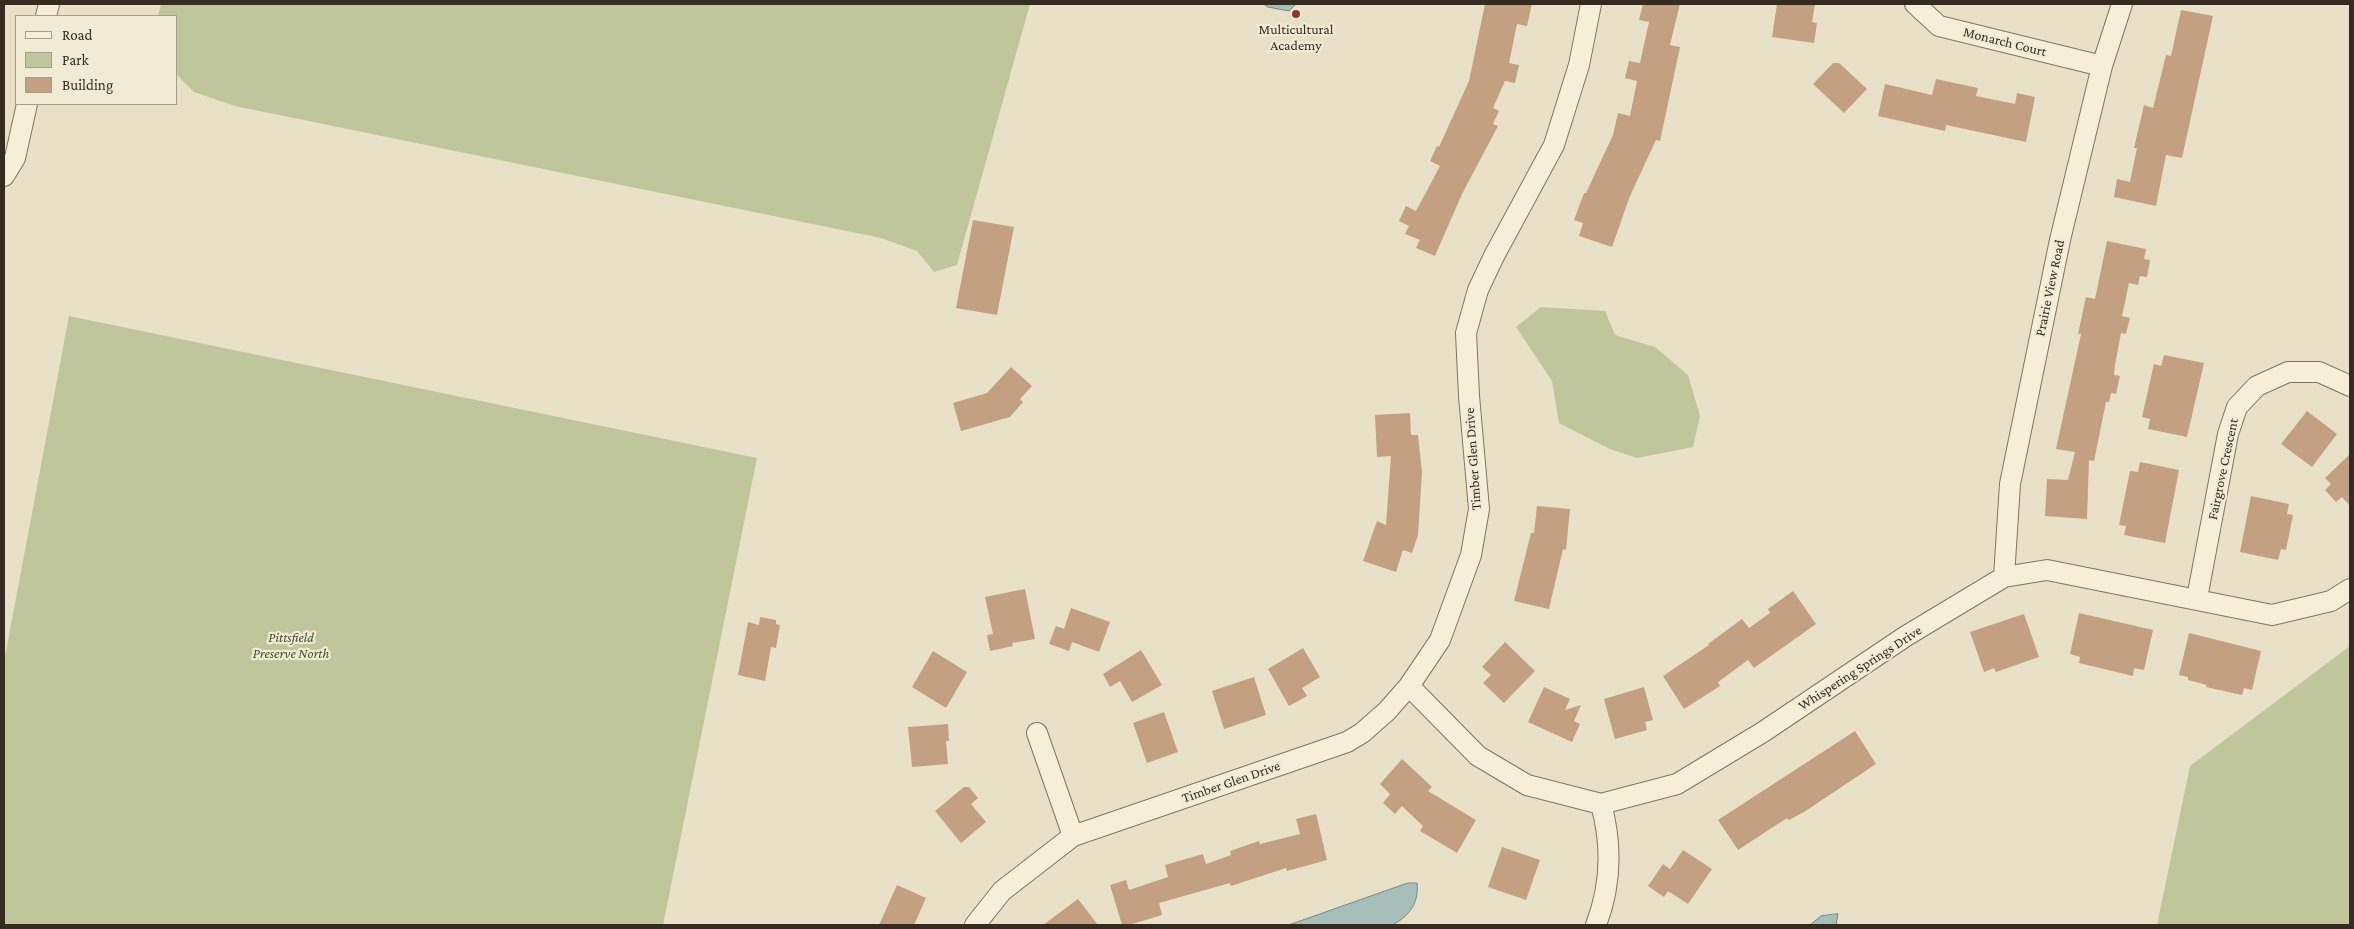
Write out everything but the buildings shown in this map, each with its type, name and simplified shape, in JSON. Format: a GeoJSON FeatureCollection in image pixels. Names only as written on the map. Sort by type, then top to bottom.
{"type":"FeatureCollection","features":[{"type":"Feature","properties":{"kind":"street","name":"Timber Glen Drive"},"geometry":{"type":"LineString","coordinates":[[974,925],[1002,892],[1073,836],[1348,742],[1375,723],[1409,686],[1440,640],[1473,546],[1479,509],[1468,396],[1466,333],[1478,290],[1554,145],[1579,65],[1591,4]]}},
{"type":"Feature","properties":{"kind":"street","name":"Monarch Court"},"geometry":{"type":"LineString","coordinates":[[1915,4],[1939,26],[2102,66]]}},
{"type":"Feature","properties":{"kind":"street","name":"Prairie View Road"},"geometry":{"type":"LineString","coordinates":[[2004,577],[2010,484],[2060,240],[2102,66],[2122,4]]}},
{"type":"Feature","properties":{"kind":"street"},"geometry":{"type":"LineString","coordinates":[[4,176],[15,158],[27,105]]}},
{"type":"Feature","properties":{"kind":"street","name":"Fairgrove Crescent"},"geometry":{"type":"LineString","coordinates":[[2197,598],[2228,434],[2237,407],[2257,386],[2288,372],[2319,372],[2350,386]]}},
{"type":"Feature","properties":{"kind":"street","name":"Whispering Springs Drive"},"geometry":{"type":"LineString","coordinates":[[1409,686],[1478,756],[1526,785],[1601,804],[1677,784],[1763,732],[1906,636],[2004,577],[2047,570],[2197,598],[2272,615],[2331,601],[2350,589]]}},
{"type":"Feature","properties":{"kind":"street"},"geometry":{"type":"LineString","coordinates":[[1037,733],[1073,836]]}},
{"type":"Feature","properties":{"kind":"street"},"geometry":{"type":"LineString","coordinates":[[1596,925],[1603,903],[1608,864],[1607,824],[1601,804]]}},
{"type":"Feature","properties":{"kind":"green space"},"geometry":{"type":"Polygon","coordinates":[[[161,4],[1030,4],[957,265],[934,272],[917,251],[881,238],[235,106],[194,92],[178,76],[178,15],[158,15],[161,4]]]}},
{"type":"Feature","properties":{"kind":"green space"},"geometry":{"type":"Polygon","coordinates":[[[1541,307],[1605,311],[1615,335],[1655,347],[1688,375],[1700,416],[1693,447],[1637,458],[1610,449],[1559,423],[1552,381],[1516,327],[1541,307]]]}},
{"type":"Feature","properties":{"kind":"green space","name":"Pittsfield Preserve North"},"geometry":{"type":"Polygon","coordinates":[[[69,316],[757,458],[663,925],[4,925],[4,662],[69,316]]]}},
{"type":"Feature","properties":{"kind":"green space"},"geometry":{"type":"Polygon","coordinates":[[[2350,646],[2350,925],[2157,925],[2190,766],[2350,646]]]}},
{"type":"Feature","properties":{"kind":"water"},"geometry":{"type":"Polygon","coordinates":[[[1264,4],[1296,4],[1289,11],[1268,7],[1264,4]]]}},
{"type":"Feature","properties":{"kind":"water"},"geometry":{"type":"Polygon","coordinates":[[[1408,883],[1417,883],[1415,902],[1409,912],[1394,924],[1361,926],[1289,925],[1408,883]]]}},
{"type":"Feature","properties":{"kind":"water"},"geometry":{"type":"Polygon","coordinates":[[[1838,914],[1836,925],[1810,925],[1821,916],[1838,914]]]}},
{"type":"Feature","properties":{"kind":"place","name":"Multicultural Academy"},"geometry":{"type":"Point","coordinates":[1296,14]}}]}
